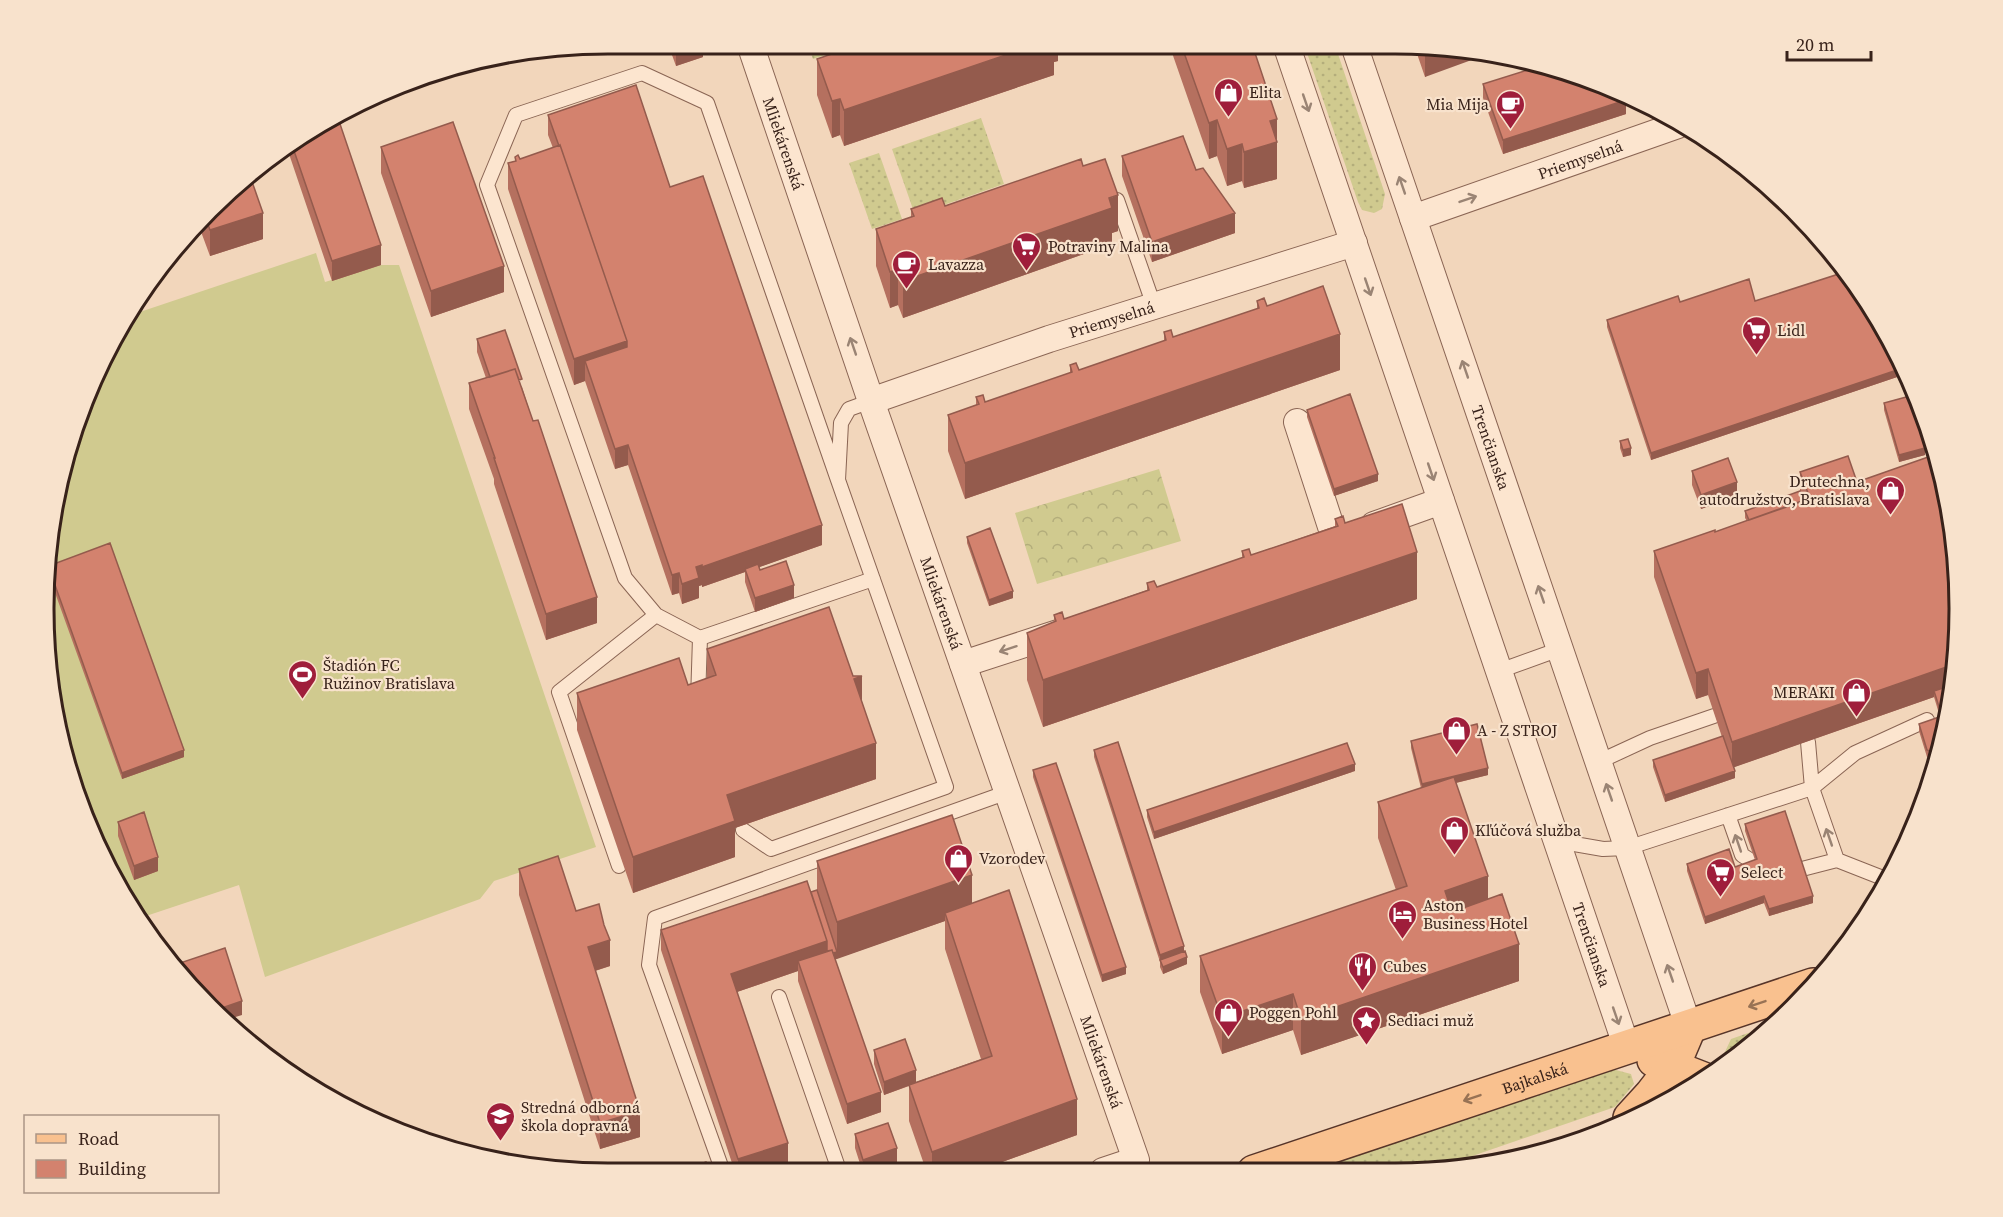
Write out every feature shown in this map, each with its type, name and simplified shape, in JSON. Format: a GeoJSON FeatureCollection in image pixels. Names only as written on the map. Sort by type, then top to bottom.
{"type":"FeatureCollection","features":[{"type":"Feature","properties":{"kind":"main road","name":"Bajkalská"},"geometry":{"type":"LineString","coordinates":[[1281,1163],[1796,991]]}},
{"type":"Feature","properties":{"kind":"main road"},"geometry":{"type":"LineString","coordinates":[[1642,1105],[1672,1068],[1689,1028]]}},
{"type":"Feature","properties":{"kind":"main road"},"geometry":{"type":"LineString","coordinates":[[1627,1048],[1694,1076]]}},
{"type":"Feature","properties":{"kind":"street","name":"Mliekárenská"},"geometry":{"type":"LineString","coordinates":[[753,54],[871,401],[1138,1163]]}},
{"type":"Feature","properties":{"kind":"street","name":"Trenčianska"},"geometry":{"type":"LineString","coordinates":[[1289,54],[1627,1048]]}},
{"type":"Feature","properties":{"kind":"street","name":"Trenčianska"},"geometry":{"type":"LineString","coordinates":[[1357,54],[1689,1028]]}},
{"type":"Feature","properties":{"kind":"street","name":"Priemyselná"},"geometry":{"type":"LineString","coordinates":[[1413,218],[1672,128]]}},
{"type":"Feature","properties":{"kind":"street","name":"Priemyselná"},"geometry":{"type":"LineString","coordinates":[[871,401],[1049,339],[1354,243]]}},
{"type":"Feature","properties":{"kind":"street"},"geometry":{"type":"LineString","coordinates":[[1297,422],[1324,543],[1441,501]]}},
{"type":"Feature","properties":{"kind":"street"},"geometry":{"type":"LineString","coordinates":[[963,664],[1078,626]]}},
{"type":"Feature","properties":{"kind":"lane"},"geometry":{"type":"LineString","coordinates":[[742,830],[771,849],[946,788],[707,103],[642,73],[516,115],[487,185],[625,578],[656,615],[700,638],[873,579]]}},
{"type":"Feature","properties":{"kind":"lane"},"geometry":{"type":"LineString","coordinates":[[1117,200],[1154,306]]}},
{"type":"Feature","properties":{"kind":"lane"},"geometry":{"type":"LineString","coordinates":[[838,480],[841,423],[849,409],[871,401]]}},
{"type":"Feature","properties":{"kind":"lane"},"geometry":{"type":"LineString","coordinates":[[619,866],[559,692],[656,615]]}},
{"type":"Feature","properties":{"kind":"lane"},"geometry":{"type":"LineString","coordinates":[[698,702],[700,638]]}},
{"type":"Feature","properties":{"kind":"lane"},"geometry":{"type":"LineString","coordinates":[[1499,671],[1560,649]]}},
{"type":"Feature","properties":{"kind":"lane"},"geometry":{"type":"LineString","coordinates":[[1598,762],[1650,738],[1714,716]]}},
{"type":"Feature","properties":{"kind":"lane"},"geometry":{"type":"LineString","coordinates":[[1557,841],[1603,849],[1627,848],[1812,788],[1855,753],[1927,720]]}},
{"type":"Feature","properties":{"kind":"lane"},"geometry":{"type":"LineString","coordinates":[[1808,742],[1812,788],[1837,860]]}},
{"type":"Feature","properties":{"kind":"lane"},"geometry":{"type":"LineString","coordinates":[[720,1163],[649,965],[655,918],[1008,792]]}},
{"type":"Feature","properties":{"kind":"lane"},"geometry":{"type":"LineString","coordinates":[[1728,815],[1742,855],[1756,864]]}},
{"type":"Feature","properties":{"kind":"lane"},"geometry":{"type":"LineString","coordinates":[[1802,869],[1837,860],[1880,877]]}},
{"type":"Feature","properties":{"kind":"lane"},"geometry":{"type":"LineString","coordinates":[[779,998],[838,1163]]}},
{"type":"Feature","properties":{"kind":"green space"},"geometry":{"type":"Polygon","coordinates":[[[811,54],[828,54],[813,59],[811,54]]]}},
{"type":"Feature","properties":{"kind":"green space"},"geometry":{"type":"Polygon","coordinates":[[[1307,54],[1338,54],[1385,194],[1382,209],[1374,213],[1362,210],[1307,54]]]}},
{"type":"Feature","properties":{"kind":"green space"},"geometry":{"type":"Polygon","coordinates":[[[981,118],[1004,184],[915,215],[892,149],[981,118]]]}},
{"type":"Feature","properties":{"kind":"green space"},"geometry":{"type":"Polygon","coordinates":[[[879,153],[902,219],[872,229],[849,163],[879,153]]]}},
{"type":"Feature","properties":{"kind":"green space","name":"Štadión FC Ružinov Bratislava"},"geometry":{"type":"Polygon","coordinates":[[[316,253],[325,282],[381,265],[399,265],[596,847],[494,881],[480,899],[265,977],[239,885],[146,916],[111,854],[83,787],[65,717],[59,681],[54,608],[59,536],[65,500],[83,430],[111,363],[140,312],[316,253]]]}},
{"type":"Feature","properties":{"kind":"green space"},"geometry":{"type":"Polygon","coordinates":[[[1159,469],[1181,541],[1037,584],[1015,513],[1159,469]]]}},
{"type":"Feature","properties":{"kind":"green space"},"geometry":{"type":"Polygon","coordinates":[[[1752,1032],[1724,1054],[1731,1039],[1752,1032]]]}},
{"type":"Feature","properties":{"kind":"green space"},"geometry":{"type":"Polygon","coordinates":[[[1612,1069],[1631,1074],[1634,1084],[1615,1107],[1467,1158],[1431,1162],[1335,1163],[1612,1069]]]}},
{"type":"Feature","properties":{"kind":"building"},"geometry":{"type":"Polygon","coordinates":[[[832,54],[1008,54],[844,110],[840,99],[832,101],[817,59],[832,54]]]}},
{"type":"Feature","properties":{"kind":"building"},"geometry":{"type":"Polygon","coordinates":[[[1184,54],[1255,54],[1277,119],[1270,121],[1277,142],[1244,152],[1242,144],[1227,149],[1217,120],[1209,123],[1184,54]]]}},
{"type":"Feature","properties":{"kind":"building"},"geometry":{"type":"Polygon","coordinates":[[[1526,70],[1573,83],[1620,102],[1503,140],[1483,84],[1526,70]]]}},
{"type":"Feature","properties":{"kind":"building"},"geometry":{"type":"Polygon","coordinates":[[[636,85],[670,187],[703,176],[822,525],[702,567],[702,565],[696,567],[699,578],[682,584],[679,573],[672,575],[628,445],[615,449],[585,361],[627,347],[627,341],[548,115],[636,85]]]}},
{"type":"Feature","properties":{"kind":"building"},"geometry":{"type":"Polygon","coordinates":[[[453,122],[504,266],[431,291],[381,147],[453,122]]]}},
{"type":"Feature","properties":{"kind":"building"},"geometry":{"type":"Polygon","coordinates":[[[340,123],[381,245],[332,261],[294,151],[340,123]]]}},
{"type":"Feature","properties":{"kind":"building"},"geometry":{"type":"Polygon","coordinates":[[[1183,136],[1196,170],[1203,168],[1235,213],[1152,242],[1122,156],[1183,136]]]}},
{"type":"Feature","properties":{"kind":"building"},"geometry":{"type":"Polygon","coordinates":[[[560,145],[627,341],[574,359],[508,163],[516,161],[515,157],[518,155],[520,159],[560,145]]]}},
{"type":"Feature","properties":{"kind":"building"},"geometry":{"type":"Polygon","coordinates":[[[1081,159],[1083,166],[1105,159],[1118,195],[1109,198],[1112,208],[903,281],[898,269],[890,272],[876,229],[914,216],[911,209],[942,198],[945,206],[1081,159]]]}},
{"type":"Feature","properties":{"kind":"building"},"geometry":{"type":"Polygon","coordinates":[[[253,184],[263,213],[210,230],[208,225],[216,216],[253,184]]]}},
{"type":"Feature","properties":{"kind":"building","name":"Lidl"},"geometry":{"type":"Polygon","coordinates":[[[1837,275],[1875,331],[1895,371],[1651,453],[1607,320],[1678,296],[1680,302],[1749,279],[1755,301],[1837,275]]]}},
{"type":"Feature","properties":{"kind":"building"},"geometry":{"type":"Polygon","coordinates":[[[1323,286],[1340,334],[965,463],[948,415],[979,404],[976,397],[983,395],[985,402],[1072,372],[1070,365],[1076,363],[1079,370],[1166,340],[1164,332],[1171,330],[1173,337],[1259,308],[1257,301],[1264,298],[1267,306],[1323,286]]]}},
{"type":"Feature","properties":{"kind":"building"},"geometry":{"type":"Polygon","coordinates":[[[505,330],[522,379],[519,380],[515,369],[490,377],[477,339],[505,330]]]}},
{"type":"Feature","properties":{"kind":"building"},"geometry":{"type":"Polygon","coordinates":[[[515,369],[533,421],[538,420],[597,597],[546,614],[469,383],[515,369]]]}},
{"type":"Feature","properties":{"kind":"building"},"geometry":{"type":"Polygon","coordinates":[[[1350,394],[1378,474],[1334,489],[1307,410],[1350,394]]]}},
{"type":"Feature","properties":{"kind":"building"},"geometry":{"type":"Polygon","coordinates":[[[1907,397],[1925,448],[1899,455],[1884,403],[1907,397]]]}},
{"type":"Feature","properties":{"kind":"building"},"geometry":{"type":"Polygon","coordinates":[[[1628,439],[1631,448],[1623,450],[1620,441],[1628,439]]]}},
{"type":"Feature","properties":{"kind":"building"},"geometry":{"type":"Polygon","coordinates":[[[1848,456],[1857,482],[1928,457],[1938,500],[1948,572],[1949,608],[1946,667],[1732,742],[1708,669],[1696,673],[1654,551],[1810,498],[1800,472],[1848,456]]]}},
{"type":"Feature","properties":{"kind":"building"},"geometry":{"type":"Polygon","coordinates":[[[1728,458],[1737,482],[1701,495],[1692,471],[1728,458]]]}},
{"type":"Feature","properties":{"kind":"building"},"geometry":{"type":"Polygon","coordinates":[[[1800,491],[1804,501],[1749,520],[1745,511],[1800,491]]]}},
{"type":"Feature","properties":{"kind":"building"},"geometry":{"type":"Polygon","coordinates":[[[1402,504],[1417,552],[1043,680],[1027,633],[1056,621],[1054,615],[1062,612],[1064,619],[1149,590],[1147,583],[1154,581],[1157,587],[1244,557],[1242,551],[1249,549],[1251,555],[1338,526],[1335,519],[1343,516],[1345,523],[1402,504]]]}},
{"type":"Feature","properties":{"kind":"building"},"geometry":{"type":"Polygon","coordinates":[[[990,528],[1013,591],[989,600],[967,537],[990,528]]]}},
{"type":"Feature","properties":{"kind":"building"},"geometry":{"type":"Polygon","coordinates":[[[110,543],[184,750],[122,773],[55,584],[56,563],[110,543]]]}},
{"type":"Feature","properties":{"kind":"building"},"geometry":{"type":"Polygon","coordinates":[[[786,561],[794,585],[755,598],[745,569],[758,564],[760,570],[786,561]]]}},
{"type":"Feature","properties":{"kind":"building"},"geometry":{"type":"Polygon","coordinates":[[[829,607],[853,676],[862,676],[854,679],[876,743],[727,795],[735,821],[633,857],[577,693],[679,658],[688,685],[716,675],[707,649],[829,607]]]}},
{"type":"Feature","properties":{"kind":"building"},"geometry":{"type":"Polygon","coordinates":[[[1943,688],[1939,708],[1934,691],[1943,688]]]}},
{"type":"Feature","properties":{"kind":"building"},"geometry":{"type":"Polygon","coordinates":[[[1938,717],[1930,751],[1927,750],[1919,724],[1938,717]]]}},
{"type":"Feature","properties":{"kind":"building"},"geometry":{"type":"Polygon","coordinates":[[[1477,724],[1488,768],[1422,784],[1411,741],[1477,724]]]}},
{"type":"Feature","properties":{"kind":"building"},"geometry":{"type":"Polygon","coordinates":[[[1723,736],[1735,771],[1665,795],[1653,760],[1723,736]]]}},
{"type":"Feature","properties":{"kind":"building"},"geometry":{"type":"Polygon","coordinates":[[[1118,742],[1184,946],[1160,955],[1094,750],[1118,742]]]}},
{"type":"Feature","properties":{"kind":"building"},"geometry":{"type":"Polygon","coordinates":[[[1347,743],[1355,764],[1154,832],[1147,810],[1347,743]]]}},
{"type":"Feature","properties":{"kind":"building"},"geometry":{"type":"Polygon","coordinates":[[[1056,763],[1126,967],[1102,975],[1033,770],[1056,763]]]}},
{"type":"Feature","properties":{"kind":"building","name":"Aston Business Hotel"},"geometry":{"type":"Polygon","coordinates":[[[1454,777],[1488,876],[1445,891],[1452,912],[1502,894],[1519,944],[1301,1019],[1293,994],[1222,1018],[1200,956],[1407,886],[1378,802],[1454,777]]]}},
{"type":"Feature","properties":{"kind":"building"},"geometry":{"type":"Polygon","coordinates":[[[1785,811],[1813,896],[1769,909],[1764,896],[1705,917],[1687,864],[1729,849],[1735,867],[1757,859],[1745,824],[1785,811]]]}},
{"type":"Feature","properties":{"kind":"building"},"geometry":{"type":"Polygon","coordinates":[[[144,812],[158,857],[134,866],[118,822],[144,812]]]}},
{"type":"Feature","properties":{"kind":"building"},"geometry":{"type":"Polygon","coordinates":[[[952,815],[972,875],[837,922],[817,861],[952,815]]]}},
{"type":"Feature","properties":{"kind":"building"},"geometry":{"type":"Polygon","coordinates":[[[558,856],[576,911],[599,904],[610,940],[588,947],[640,1111],[600,1123],[519,869],[558,856]]]}},
{"type":"Feature","properties":{"kind":"building"},"geometry":{"type":"Polygon","coordinates":[[[807,881],[827,941],[731,974],[788,1143],[738,1159],[661,930],[807,881]]]}},
{"type":"Feature","properties":{"kind":"building"},"geometry":{"type":"Polygon","coordinates":[[[817,890],[837,952],[827,951],[827,941],[811,892],[817,890]]]}},
{"type":"Feature","properties":{"kind":"building"},"geometry":{"type":"Polygon","coordinates":[[[1009,890],[1077,1099],[932,1152],[909,1085],[992,1056],[945,913],[1009,890]]]}},
{"type":"Feature","properties":{"kind":"building"},"geometry":{"type":"Polygon","coordinates":[[[225,948],[242,1001],[223,1008],[182,962],[225,948]]]}},
{"type":"Feature","properties":{"kind":"building"},"geometry":{"type":"Polygon","coordinates":[[[832,950],[881,1092],[847,1104],[798,961],[832,950]]]}},
{"type":"Feature","properties":{"kind":"building"},"geometry":{"type":"Polygon","coordinates":[[[1185,951],[1187,957],[1163,967],[1160,960],[1185,951]]]}},
{"type":"Feature","properties":{"kind":"building"},"geometry":{"type":"Polygon","coordinates":[[[905,1039],[916,1070],[884,1082],[874,1050],[905,1039]]]}},
{"type":"Feature","properties":{"kind":"building"},"geometry":{"type":"Polygon","coordinates":[[[888,1123],[897,1148],[863,1160],[855,1134],[888,1123]]]}},
{"type":"Feature","properties":{"kind":"place","name":"Elita"},"geometry":{"type":"Point","coordinates":[1228,118]}},
{"type":"Feature","properties":{"kind":"place","name":"Mia Mija"},"geometry":{"type":"Point","coordinates":[1510,130]}},
{"type":"Feature","properties":{"kind":"place","name":"Potraviny Malina"},"geometry":{"type":"Point","coordinates":[1027,272]}},
{"type":"Feature","properties":{"kind":"place","name":"Lavazza"},"geometry":{"type":"Point","coordinates":[907,290]}},
{"type":"Feature","properties":{"kind":"place","name":"Lidl"},"geometry":{"type":"Point","coordinates":[1756,356]}},
{"type":"Feature","properties":{"kind":"place","name":"Drutechna, autodružstvo, Bratislava"},"geometry":{"type":"Point","coordinates":[1891,516]}},
{"type":"Feature","properties":{"kind":"place","name":"Štadión FC Ružinov Bratislava"},"geometry":{"type":"Point","coordinates":[302,700]}},
{"type":"Feature","properties":{"kind":"place","name":"MERAKI"},"geometry":{"type":"Point","coordinates":[1856,718]}},
{"type":"Feature","properties":{"kind":"place","name":"A - Z STROJ"},"geometry":{"type":"Point","coordinates":[1456,756]}},
{"type":"Feature","properties":{"kind":"place","name":"Kľúčová služba"},"geometry":{"type":"Point","coordinates":[1454,856]}},
{"type":"Feature","properties":{"kind":"place","name":"Vzorodev"},"geometry":{"type":"Point","coordinates":[958,884]}},
{"type":"Feature","properties":{"kind":"place","name":"Select"},"geometry":{"type":"Point","coordinates":[1720,898]}},
{"type":"Feature","properties":{"kind":"place","name":"Aston Business Hotel"},"geometry":{"type":"Point","coordinates":[1402,940]}},
{"type":"Feature","properties":{"kind":"place","name":"Cubes"},"geometry":{"type":"Point","coordinates":[1362,992]}},
{"type":"Feature","properties":{"kind":"place","name":"Poggen Pohl"},"geometry":{"type":"Point","coordinates":[1228,1038]}},
{"type":"Feature","properties":{"kind":"place","name":"Sediaci muž"},"geometry":{"type":"Point","coordinates":[1367,1046]}},
{"type":"Feature","properties":{"kind":"place","name":"Stredná odborná škola dopravná"},"geometry":{"type":"Point","coordinates":[500,1142]}}]}
